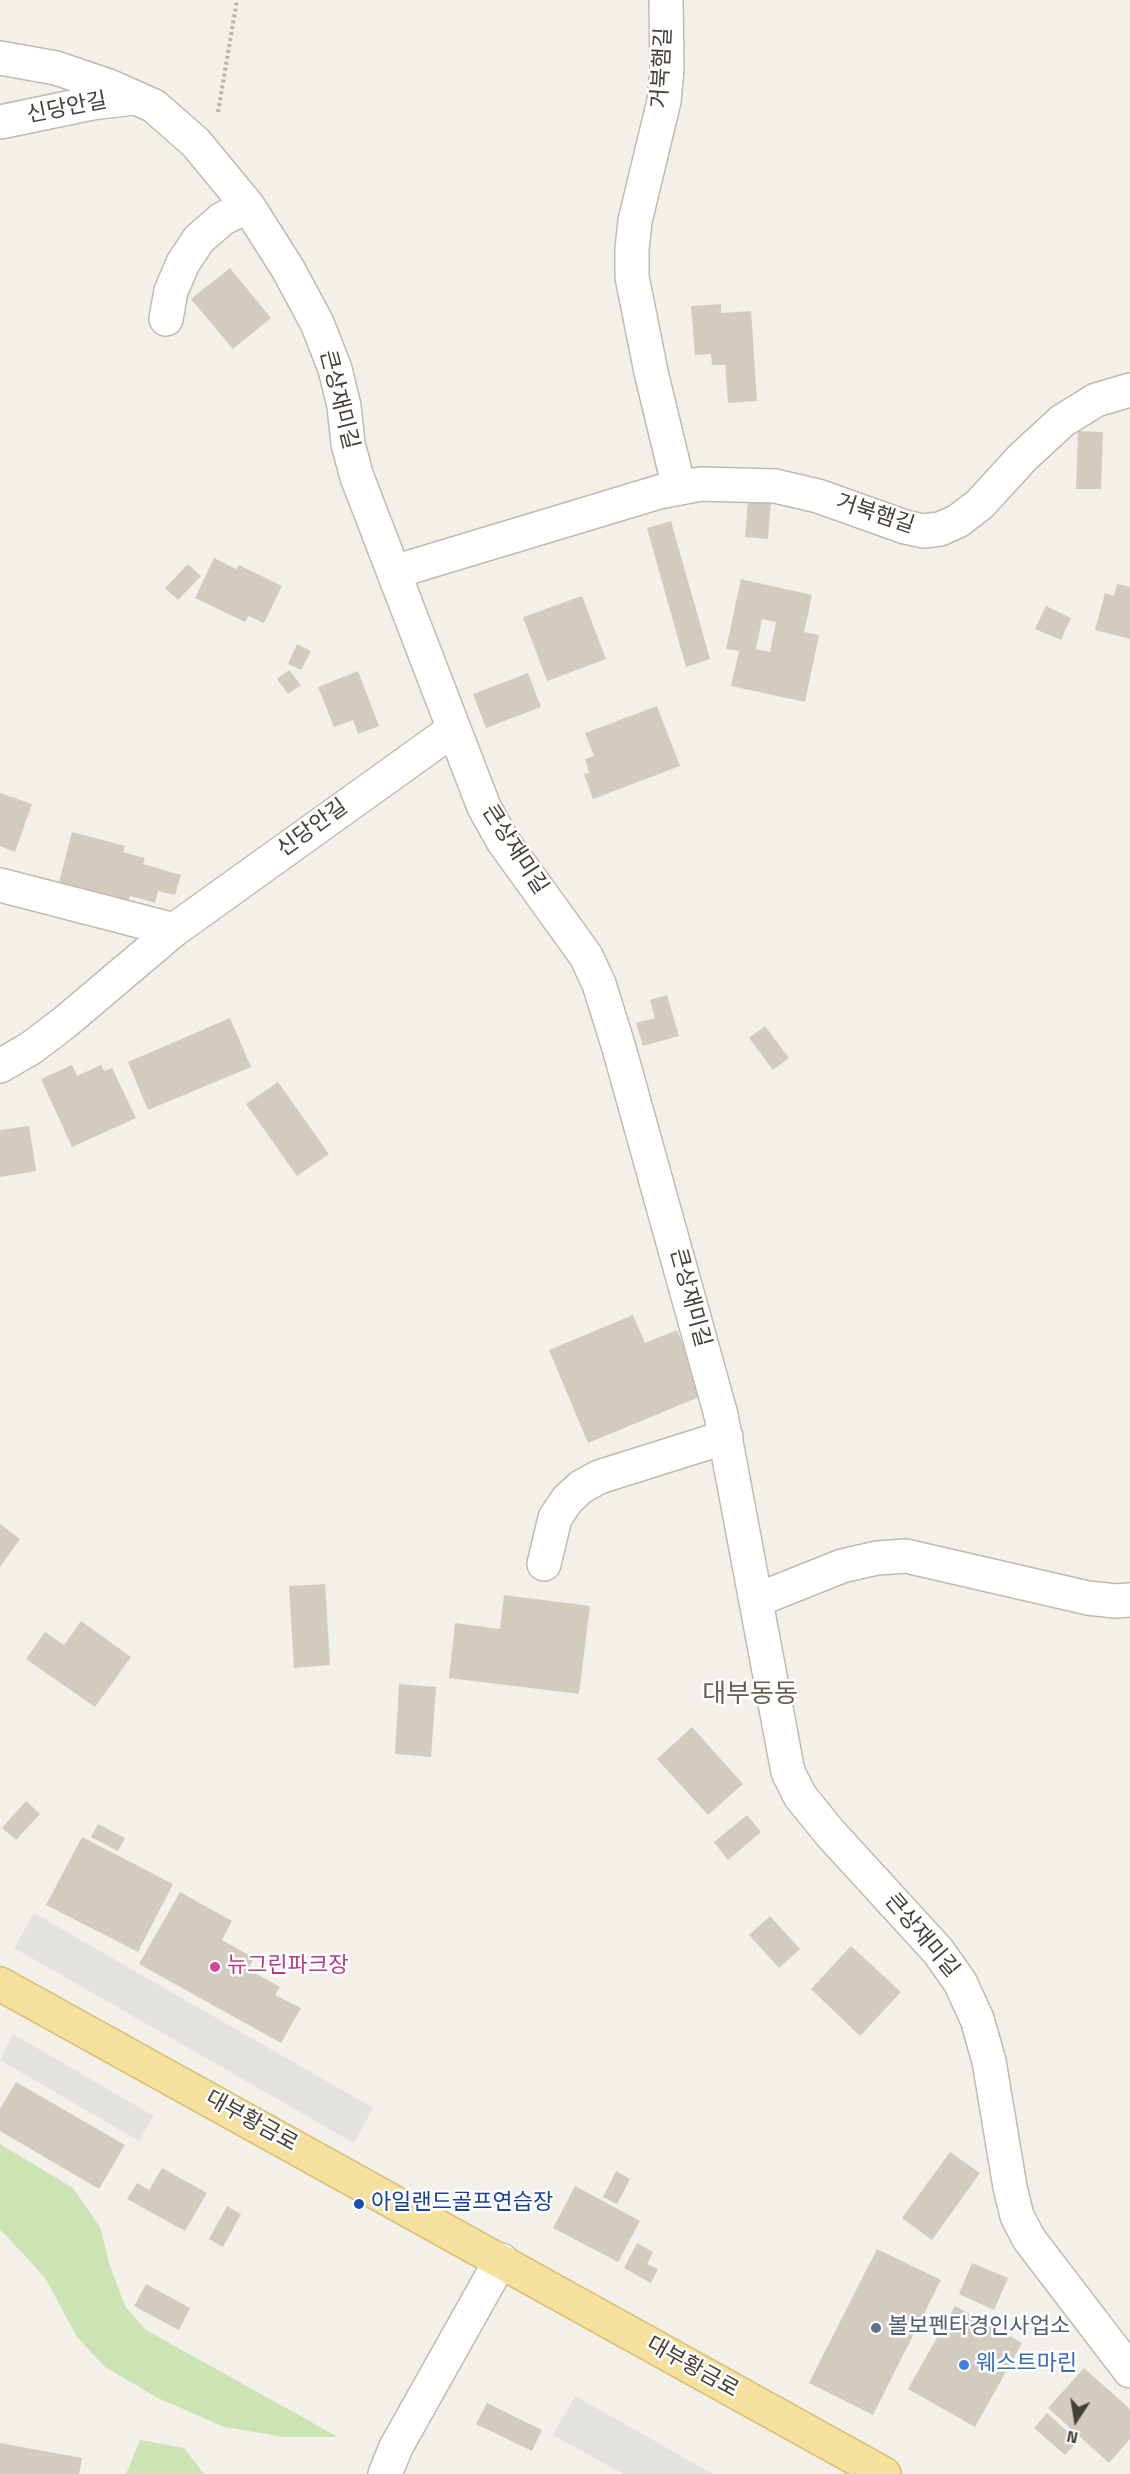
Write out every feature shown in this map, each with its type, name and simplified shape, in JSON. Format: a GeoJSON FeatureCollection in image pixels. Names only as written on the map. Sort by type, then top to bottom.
{"type":"FeatureCollection","features":[{"type":"Feature","properties":{"kind":"main road","name":"대부황금로"},"geometry":{"type":"LineString","coordinates":[[0,1984],[885,2474]]}},
{"type":"Feature","properties":{"kind":"lane","name":"거북햄길"},"geometry":{"type":"LineString","coordinates":[[666,0],[667,69],[664,101],[636,221],[632,249],[632,277],[646,349],[680,488]]}},
{"type":"Feature","properties":{"kind":"lane","name":"큰상재미길"},"geometry":{"type":"LineString","coordinates":[[0,58],[56,68],[109,86],[154,106],[195,143],[248,206],[288,269],[317,323],[335,369],[344,406],[348,444],[357,477],[484,807],[503,841],[586,956],[599,984],[685,1282],[726,1437],[788,1772],[800,1796],[830,1833],[918,1928],[960,1982],[977,2019],[988,2061],[1017,2216],[1029,2239],[1130,2371]]}},
{"type":"Feature","properties":{"kind":"lane","name":"신당안길"},"geometry":{"type":"LineString","coordinates":[[0,122],[92,103],[135,97]]}},
{"type":"Feature","properties":{"kind":"lane"},"geometry":{"type":"LineString","coordinates":[[166,320],[171,291],[183,263],[199,239],[222,219],[248,206]]}},
{"type":"Feature","properties":{"kind":"lane","name":"거북햄길"},"geometry":{"type":"LineString","coordinates":[[394,572],[648,495],[701,484],[775,486],[818,496],[905,527],[923,531],[940,529],[958,521],[980,504],[1022,458],[1062,421],[1096,400],[1130,390]]}},
{"type":"Feature","properties":{"kind":"lane","name":"신당안길"},"geometry":{"type":"LineString","coordinates":[[0,1066],[31,1048],[64,1023],[174,930],[454,729]]}},
{"type":"Feature","properties":{"kind":"lane"},"geometry":{"type":"LineString","coordinates":[[0,885],[174,930]]}},
{"type":"Feature","properties":{"kind":"lane"},"geometry":{"type":"LineString","coordinates":[[544,1564],[555,1518],[567,1500],[581,1487],[599,1477],[726,1437]]}},
{"type":"Feature","properties":{"kind":"lane"},"geometry":{"type":"LineString","coordinates":[[757,1600],[842,1566],[878,1558],[906,1556],[1088,1598],[1130,1600]]}},
{"type":"Feature","properties":{"kind":"lane"},"geometry":{"type":"LineString","coordinates":[[385,2474],[396,2447],[501,2260]]}},
{"type":"Feature","properties":{"kind":"path"},"geometry":{"type":"LineString","coordinates":[[209,160],[237,0]]}},
{"type":"Feature","properties":{"kind":"green space"},"geometry":{"type":"Polygon","coordinates":[[[0,2144],[73,2188],[100,2227],[110,2266],[125,2306],[146,2330],[338,2437],[284,2437],[224,2427],[158,2398],[105,2367],[77,2337],[45,2278],[0,2229],[0,2144]]]}},
{"type":"Feature","properties":{"kind":"green space"},"geometry":{"type":"Polygon","coordinates":[[[140,2440],[184,2448],[204,2474],[126,2474],[140,2440]]]}},
{"type":"Feature","properties":{"kind":"shaded area"},"geometry":{"type":"Polygon","coordinates":[[[34,1913],[373,2108],[354,2143],[14,1948],[34,1913]]]}},
{"type":"Feature","properties":{"kind":"shaded area"},"geometry":{"type":"Polygon","coordinates":[[[13,2034],[154,2116],[139,2141],[0,2060],[13,2034]]]}},
{"type":"Feature","properties":{"kind":"shaded area"},"geometry":{"type":"Polygon","coordinates":[[[575,2396],[713,2474],[623,2474],[553,2435],[575,2396]]]}},
{"type":"Feature","properties":{"kind":"building"},"geometry":{"type":"Polygon","coordinates":[[[230,268],[271,318],[233,349],[191,299],[230,268]]]}},
{"type":"Feature","properties":{"kind":"building"},"geometry":{"type":"Polygon","coordinates":[[[721,304],[721,313],[751,311],[757,401],[728,403],[725,365],[712,365],[711,354],[695,355],[691,306],[721,304]]]}},
{"type":"Feature","properties":{"kind":"building"},"geometry":{"type":"Polygon","coordinates":[[[1078,431],[1103,432],[1101,489],[1076,489],[1078,431]]]}},
{"type":"Feature","properties":{"kind":"building"},"geometry":{"type":"Polygon","coordinates":[[[748,499],[771,501],[768,539],[745,537],[748,499]]]}},
{"type":"Feature","properties":{"kind":"building"},"geometry":{"type":"Polygon","coordinates":[[[671,521],[710,659],[686,667],[647,528],[671,521]]]}},
{"type":"Feature","properties":{"kind":"building"},"geometry":{"type":"Polygon","coordinates":[[[214,558],[236,569],[239,565],[282,586],[264,623],[248,616],[245,622],[195,598],[214,558]]]}},
{"type":"Feature","properties":{"kind":"building"},"geometry":{"type":"Polygon","coordinates":[[[188,564],[201,576],[178,600],[165,588],[188,564]]]}},
{"type":"Feature","properties":{"kind":"building"},"geometry":{"type":"Polygon","coordinates":[[[741,579],[812,595],[804,632],[819,635],[805,702],[731,686],[739,651],[726,649],[741,579]],[[762,619],[756,649],[770,652],[776,622],[762,619]]]}},
{"type":"Feature","properties":{"kind":"building"},"geometry":{"type":"Polygon","coordinates":[[[1117,584],[1130,587],[1130,639],[1095,630],[1105,593],[1114,596],[1117,584]]]}},
{"type":"Feature","properties":{"kind":"building"},"geometry":{"type":"Polygon","coordinates":[[[582,596],[606,659],[547,681],[523,617],[582,596]]]}},
{"type":"Feature","properties":{"kind":"building"},"geometry":{"type":"Polygon","coordinates":[[[1046,606],[1071,618],[1061,640],[1035,629],[1046,606]]]}},
{"type":"Feature","properties":{"kind":"building"},"geometry":{"type":"Polygon","coordinates":[[[297,644],[311,651],[301,670],[288,664],[297,644]]]}},
{"type":"Feature","properties":{"kind":"building"},"geometry":{"type":"Polygon","coordinates":[[[289,670],[301,685],[288,694],[277,679],[289,670]]]}},
{"type":"Feature","properties":{"kind":"building"},"geometry":{"type":"Polygon","coordinates":[[[358,671],[379,726],[358,734],[353,720],[334,727],[318,687],[358,671]]]}},
{"type":"Feature","properties":{"kind":"building"},"geometry":{"type":"Polygon","coordinates":[[[528,673],[541,707],[486,728],[473,694],[528,673]]]}},
{"type":"Feature","properties":{"kind":"building"},"geometry":{"type":"Polygon","coordinates":[[[657,706],[680,766],[593,799],[584,774],[589,773],[585,759],[594,756],[585,733],[657,706]]]}},
{"type":"Feature","properties":{"kind":"building"},"geometry":{"type":"Polygon","coordinates":[[[0,793],[32,804],[15,852],[0,846],[0,793]]]}},
{"type":"Feature","properties":{"kind":"building"},"geometry":{"type":"Polygon","coordinates":[[[72,832],[125,846],[123,852],[145,858],[143,864],[181,875],[175,895],[158,891],[155,903],[130,896],[127,905],[58,886],[72,832]]]}},
{"type":"Feature","properties":{"kind":"building"},"geometry":{"type":"Polygon","coordinates":[[[667,995],[679,1036],[643,1046],[636,1023],[655,1018],[650,1000],[667,995]]]}},
{"type":"Feature","properties":{"kind":"building"},"geometry":{"type":"Polygon","coordinates":[[[230,1018],[251,1067],[148,1110],[128,1062],[230,1018]]]}},
{"type":"Feature","properties":{"kind":"building"},"geometry":{"type":"Polygon","coordinates":[[[765,1026],[789,1058],[773,1070],[749,1038],[765,1026]]]}},
{"type":"Feature","properties":{"kind":"building"},"geometry":{"type":"Polygon","coordinates":[[[72,1065],[77,1076],[101,1065],[104,1071],[112,1068],[136,1118],[72,1147],[41,1079],[72,1065]]]}},
{"type":"Feature","properties":{"kind":"building"},"geometry":{"type":"Polygon","coordinates":[[[278,1082],[329,1154],[297,1176],[246,1104],[278,1082]]]}},
{"type":"Feature","properties":{"kind":"building"},"geometry":{"type":"Polygon","coordinates":[[[29,1126],[36,1171],[0,1177],[0,1130],[29,1126]]]}},
{"type":"Feature","properties":{"kind":"building"},"geometry":{"type":"Polygon","coordinates":[[[633,1315],[645,1343],[677,1330],[704,1395],[588,1443],[549,1350],[633,1315]]]}},
{"type":"Feature","properties":{"kind":"building"},"geometry":{"type":"Polygon","coordinates":[[[0,1524],[20,1539],[0,1567],[0,1524]]]}},
{"type":"Feature","properties":{"kind":"building"},"geometry":{"type":"Polygon","coordinates":[[[325,1584],[330,1665],[294,1668],[289,1586],[325,1584]]]}},
{"type":"Feature","properties":{"kind":"building"},"geometry":{"type":"Polygon","coordinates":[[[504,1595],[590,1606],[579,1694],[449,1678],[455,1623],[500,1629],[504,1595]]]}},
{"type":"Feature","properties":{"kind":"building"},"geometry":{"type":"Polygon","coordinates":[[[81,1621],[131,1657],[95,1707],[26,1659],[45,1632],[64,1645],[81,1621]]]}},
{"type":"Feature","properties":{"kind":"building"},"geometry":{"type":"Polygon","coordinates":[[[399,1684],[436,1687],[431,1757],[395,1754],[399,1684]]]}},
{"type":"Feature","properties":{"kind":"building"},"geometry":{"type":"Polygon","coordinates":[[[692,1727],[743,1784],[708,1815],[657,1759],[692,1727]]]}},
{"type":"Feature","properties":{"kind":"building"},"geometry":{"type":"Polygon","coordinates":[[[26,1801],[40,1814],[16,1840],[2,1828],[26,1801]]]}},
{"type":"Feature","properties":{"kind":"building"},"geometry":{"type":"Polygon","coordinates":[[[747,1815],[761,1832],[728,1860],[714,1842],[747,1815]]]}},
{"type":"Feature","properties":{"kind":"building"},"geometry":{"type":"Polygon","coordinates":[[[98,1824],[125,1838],[118,1851],[91,1837],[98,1824]]]}},
{"type":"Feature","properties":{"kind":"building"},"geometry":{"type":"Polygon","coordinates":[[[82,1837],[173,1884],[138,1952],[46,1905],[82,1837]]]}},
{"type":"Feature","properties":{"kind":"building"},"geometry":{"type":"Polygon","coordinates":[[[180,1892],[232,1921],[222,1940],[254,1958],[248,1969],[280,1987],[275,1995],[301,2008],[281,2043],[139,1964],[180,1892]]]}},
{"type":"Feature","properties":{"kind":"building"},"geometry":{"type":"Polygon","coordinates":[[[770,1916],[800,1949],[779,1968],[749,1935],[770,1916]]]}},
{"type":"Feature","properties":{"kind":"building"},"geometry":{"type":"Polygon","coordinates":[[[851,1946],[901,1992],[860,2036],[811,1989],[851,1946]]]}},
{"type":"Feature","properties":{"kind":"building"},"geometry":{"type":"Polygon","coordinates":[[[16,2082],[125,2145],[99,2189],[0,2131],[0,2109],[16,2082]]]}},
{"type":"Feature","properties":{"kind":"building"},"geometry":{"type":"Polygon","coordinates":[[[950,2152],[980,2173],[932,2240],[902,2218],[950,2152]]]}},
{"type":"Feature","properties":{"kind":"building"},"geometry":{"type":"Polygon","coordinates":[[[162,2168],[207,2193],[185,2231],[127,2199],[137,2183],[149,2190],[162,2168]]]}},
{"type":"Feature","properties":{"kind":"building"},"geometry":{"type":"Polygon","coordinates":[[[616,2171],[630,2179],[617,2204],[603,2197],[616,2171]]]}},
{"type":"Feature","properties":{"kind":"building"},"geometry":{"type":"Polygon","coordinates":[[[575,2186],[640,2221],[618,2262],[553,2228],[575,2186]]]}},
{"type":"Feature","properties":{"kind":"building"},"geometry":{"type":"Polygon","coordinates":[[[227,2206],[241,2214],[223,2247],[209,2239],[227,2206]]]}},
{"type":"Feature","properties":{"kind":"building"},"geometry":{"type":"Polygon","coordinates":[[[637,2243],[653,2252],[647,2264],[658,2269],[651,2283],[624,2268],[637,2243]]]}},
{"type":"Feature","properties":{"kind":"building"},"geometry":{"type":"Polygon","coordinates":[[[877,2249],[941,2280],[873,2415],[809,2383],[877,2249]]]}},
{"type":"Feature","properties":{"kind":"building"},"geometry":{"type":"Polygon","coordinates":[[[972,2263],[1008,2278],[994,2310],[959,2294],[972,2263]]]}},
{"type":"Feature","properties":{"kind":"building"},"geometry":{"type":"Polygon","coordinates":[[[146,2284],[190,2308],[179,2330],[134,2306],[146,2284]]]}},
{"type":"Feature","properties":{"kind":"building"},"geometry":{"type":"Polygon","coordinates":[[[955,2306],[1022,2343],[975,2427],[908,2389],[955,2306]]]}},
{"type":"Feature","properties":{"kind":"building"},"geometry":{"type":"Polygon","coordinates":[[[1084,2368],[1130,2409],[1130,2439],[1109,2463],[1048,2408],[1084,2368]]]}},
{"type":"Feature","properties":{"kind":"building"},"geometry":{"type":"Polygon","coordinates":[[[487,2403],[542,2430],[532,2451],[476,2424],[487,2403]]]}},
{"type":"Feature","properties":{"kind":"building"},"geometry":{"type":"Polygon","coordinates":[[[1047,2413],[1078,2441],[1065,2455],[1034,2428],[1047,2413]]]}},
{"type":"Feature","properties":{"kind":"building"},"geometry":{"type":"Polygon","coordinates":[[[0,2443],[82,2458],[79,2474],[0,2474],[0,2443]]]}},
{"type":"Feature","properties":{"kind":"place","name":"뉴그린파크장"},"geometry":{"type":"Point","coordinates":[215,1967]}},
{"type":"Feature","properties":{"kind":"place","name":"아일랜드골프연습장"},"geometry":{"type":"Point","coordinates":[359,2204]}},
{"type":"Feature","properties":{"kind":"place","name":"볼보펜타경인사업소"},"geometry":{"type":"Point","coordinates":[876,2328]}},
{"type":"Feature","properties":{"kind":"place","name":"웨스트마린"},"geometry":{"type":"Point","coordinates":[964,2365]}},
{"type":"Feature","properties":{"kind":"district","name":"대부동동"},"geometry":{"type":"Point","coordinates":[750,1696]}}]}
